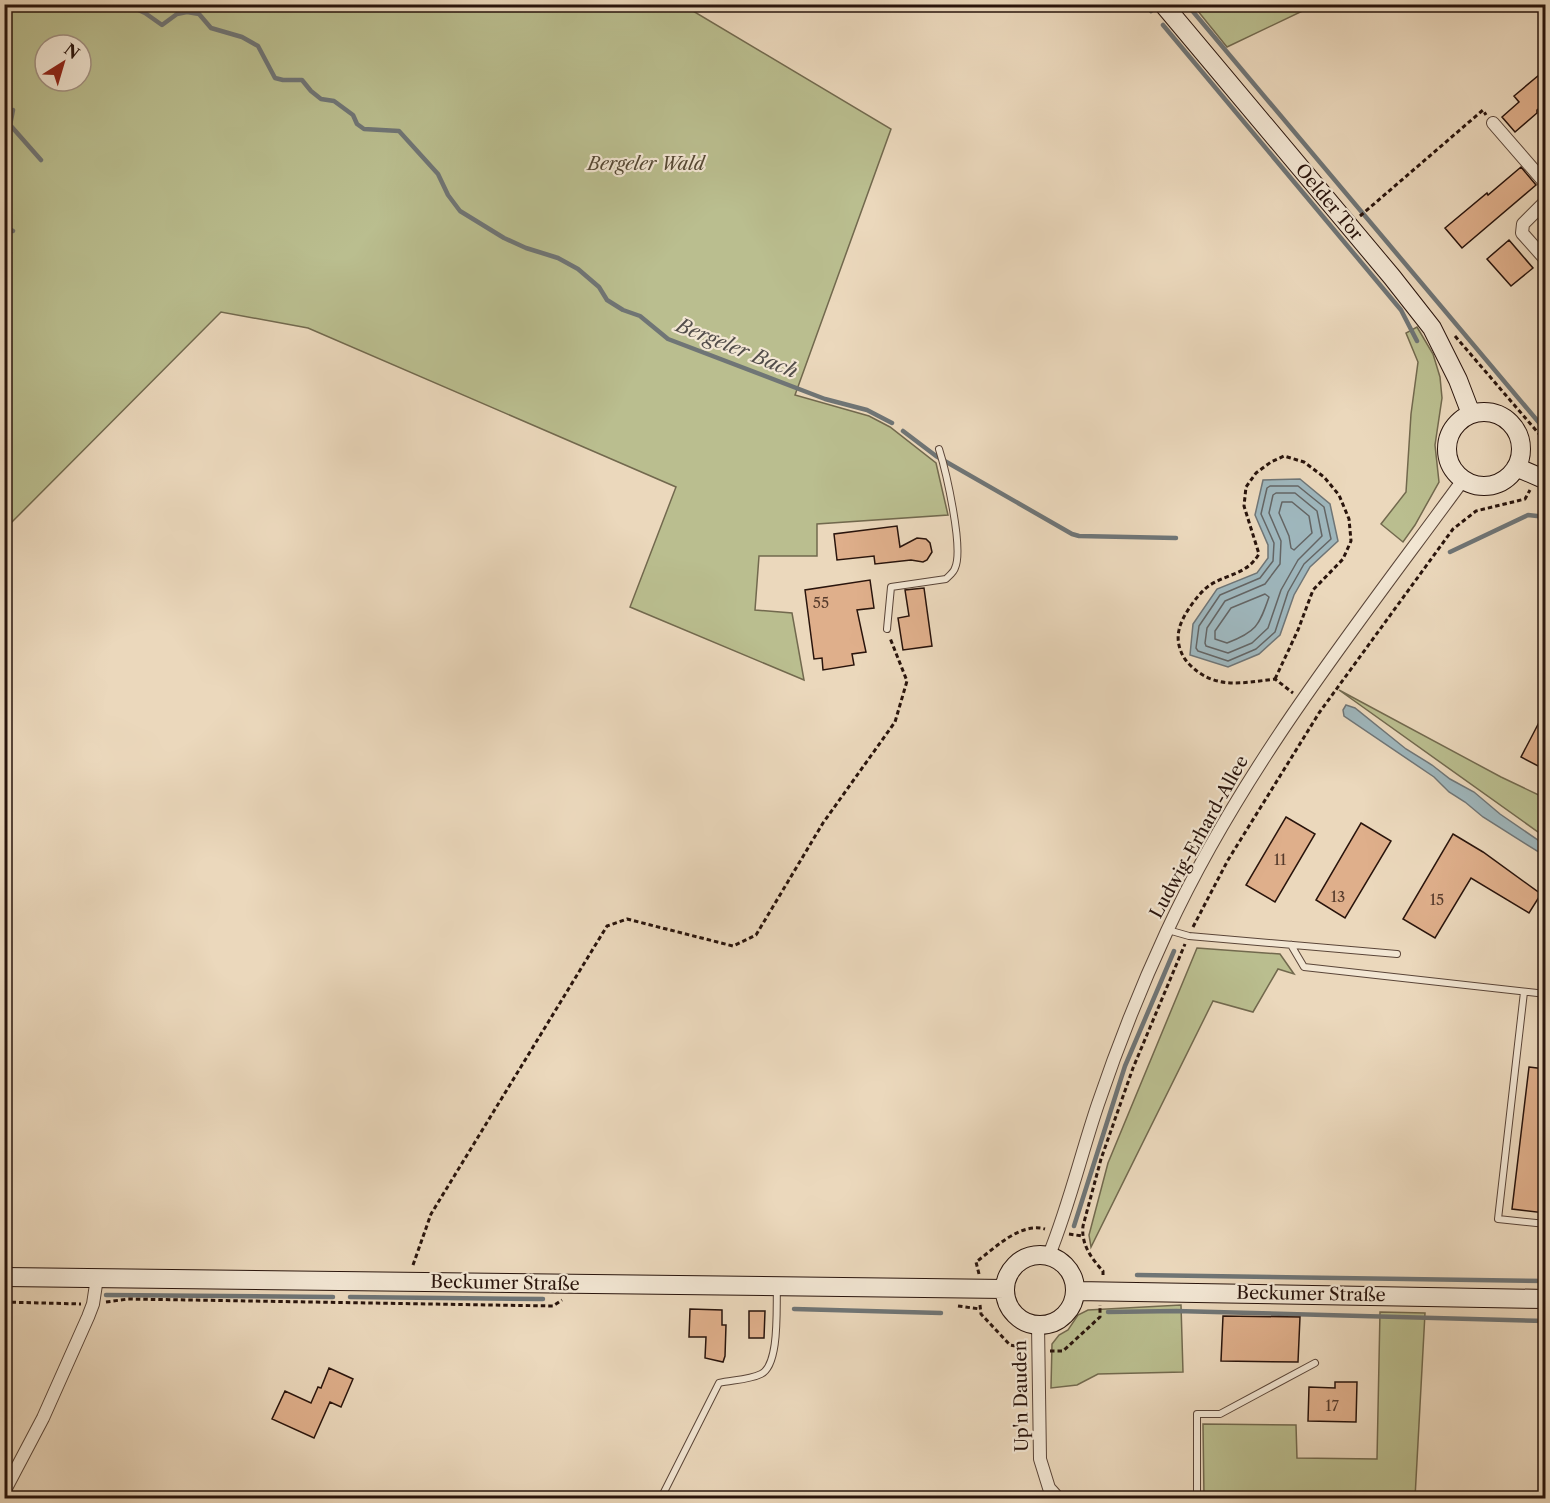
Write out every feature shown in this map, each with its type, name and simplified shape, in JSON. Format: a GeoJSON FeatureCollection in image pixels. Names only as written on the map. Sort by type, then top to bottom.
{"type":"FeatureCollection","features":[{"type":"Feature","properties":{"kind":"main road","name":"Oelder Tor"},"geometry":{"type":"LineString","coordinates":[[1168,6],[1432,328],[1458,380],[1471,414]]}},
{"type":"Feature","properties":{"kind":"main road"},"geometry":{"type":"LineString","coordinates":[[1484,411],[1496,414],[1512,425],[1520,442],[1520,455],[1516,467],[1510,475],[1492,485],[1482,486],[1462,480],[1451,468],[1446,452],[1448,436],[1457,422],[1471,414],[1484,411]]}},
{"type":"Feature","properties":{"kind":"main road"},"geometry":{"type":"LineString","coordinates":[[1516,467],[1541,478]]}},
{"type":"Feature","properties":{"kind":"main road"},"geometry":{"type":"LineString","coordinates":[[1037,1254],[1049,1255],[1063,1263],[1073,1275],[1076,1291],[1074,1302],[1060,1320],[1038,1325],[1025,1322],[1014,1314],[1007,1302],[1005,1289],[1007,1276],[1014,1265],[1024,1258],[1037,1254]]}},
{"type":"Feature","properties":{"kind":"main road","name":"Beckumer Straße"},"geometry":{"type":"LineString","coordinates":[[4,1277],[1005,1289]]}},
{"type":"Feature","properties":{"kind":"main road","name":"Beckumer Straße"},"geometry":{"type":"LineString","coordinates":[[1076,1291],[1545,1299]]}},
{"type":"Feature","properties":{"kind":"street"},"geometry":{"type":"LineString","coordinates":[[1493,123],[1545,184]]}},
{"type":"Feature","properties":{"kind":"street"},"geometry":{"type":"LineString","coordinates":[[1545,201],[1523,224],[1522,233],[1545,260]]}},
{"type":"Feature","properties":{"kind":"street","name":"Ludwig-Erhard-Allee"},"geometry":{"type":"LineString","coordinates":[[1049,1255],[1059,1232],[1098,1103],[1136,1003],[1167,930],[1210,848],[1302,699],[1462,480]]}},
{"type":"Feature","properties":{"kind":"street"},"geometry":{"type":"LineString","coordinates":[[4,1492],[43,1418],[93,1304],[97,1278]]}},
{"type":"Feature","properties":{"kind":"street","name":"Up'n Dauden"},"geometry":{"type":"LineString","coordinates":[[1038,1325],[1040,1459],[1049,1488],[1058,1498]]}},
{"type":"Feature","properties":{"kind":"lane"},"geometry":{"type":"LineString","coordinates":[[887,629],[891,587],[946,579],[955,568],[957,550],[944,465],[939,448]]}},
{"type":"Feature","properties":{"kind":"lane"},"geometry":{"type":"LineString","coordinates":[[1167,930],[1189,936],[1397,954]]}},
{"type":"Feature","properties":{"kind":"lane"},"geometry":{"type":"LineString","coordinates":[[1291,945],[1304,967],[1545,994]]}},
{"type":"Feature","properties":{"kind":"lane"},"geometry":{"type":"LineString","coordinates":[[1524,992],[1498,1219],[1545,1224]]}},
{"type":"Feature","properties":{"kind":"lane"},"geometry":{"type":"LineString","coordinates":[[661,1498],[719,1383],[762,1374],[770,1365],[774,1355],[777,1287]]}},
{"type":"Feature","properties":{"kind":"lane"},"geometry":{"type":"LineString","coordinates":[[1197,1498],[1197,1414],[1220,1414],[1315,1363]]}},
{"type":"Feature","properties":{"kind":"path"},"geometry":{"type":"LineString","coordinates":[[1348,225],[1483,111],[1493,123]]}},
{"type":"Feature","properties":{"kind":"path"},"geometry":{"type":"LineString","coordinates":[[1275,680],[1313,590],[1343,559],[1352,541],[1349,519],[1340,495],[1324,477],[1304,462],[1284,456],[1270,462],[1246,487],[1244,506],[1259,554],[1252,565],[1207,587],[1189,608],[1179,631],[1182,656],[1200,675],[1228,684],[1275,680],[1302,699]]}},
{"type":"Feature","properties":{"kind":"path"},"geometry":{"type":"LineString","coordinates":[[1103,1271],[1091,1258],[1082,1236],[1101,1159],[1132,1068],[1189,936],[1228,860],[1319,713],[1453,530],[1476,511],[1525,499],[1541,478]]}},
{"type":"Feature","properties":{"kind":"path"},"geometry":{"type":"LineString","coordinates":[[408,1281],[431,1214],[607,926],[627,920],[733,946],[756,934],[823,823],[896,722],[907,681],[887,629]]}},
{"type":"Feature","properties":{"kind":"path"},"geometry":{"type":"LineString","coordinates":[[1059,1232],[1036,1226],[1018,1232],[976,1262],[981,1287],[981,1314],[1010,1346],[1063,1351],[1100,1317],[1101,1291]]}},
{"type":"Feature","properties":{"kind":"path"},"geometry":{"type":"LineString","coordinates":[[4,1302],[93,1304],[128,1299],[553,1306],[565,1298]]}},
{"type":"Feature","properties":{"kind":"path"},"geometry":{"type":"LineString","coordinates":[[950,1305],[980,1309]]}},
{"type":"Feature","properties":{"kind":"green space","name":"Bergeler Wald"},"geometry":{"type":"Polygon","coordinates":[[[5,4],[683,5],[891,129],[795,395],[869,416],[890,427],[936,463],[948,515],[817,524],[817,556],[759,556],[755,610],[792,613],[804,680],[630,607],[676,487],[308,328],[221,312],[5,529],[5,4]]]}},
{"type":"Feature","properties":{"kind":"green space"},"geometry":{"type":"Polygon","coordinates":[[[1193,4],[1315,5],[1227,47],[1193,4]]]}},
{"type":"Feature","properties":{"kind":"green space"},"geometry":{"type":"Polygon","coordinates":[[[1417,327],[1433,354],[1440,377],[1442,398],[1435,445],[1439,482],[1403,542],[1381,524],[1406,492],[1411,414],[1418,362],[1406,333],[1417,327]]]}},
{"type":"Feature","properties":{"kind":"green space"},"geometry":{"type":"Polygon","coordinates":[[[1339,690],[1501,777],[1545,798],[1545,837],[1339,690]]]}},
{"type":"Feature","properties":{"kind":"green space"},"geometry":{"type":"Polygon","coordinates":[[[1197,948],[1280,954],[1294,974],[1278,969],[1253,1012],[1213,1001],[1091,1247],[1089,1235],[1108,1163],[1197,948]]]}},
{"type":"Feature","properties":{"kind":"green space"},"geometry":{"type":"Polygon","coordinates":[[[1181,1305],[1183,1372],[1098,1374],[1077,1385],[1051,1388],[1052,1344],[1059,1335],[1068,1330],[1078,1315],[1088,1310],[1181,1305]]]}},
{"type":"Feature","properties":{"kind":"green space"},"geometry":{"type":"Polygon","coordinates":[[[1380,1312],[1425,1313],[1415,1498],[1204,1498],[1203,1424],[1296,1425],[1297,1458],[1377,1459],[1380,1312]]]}},
{"type":"Feature","properties":{"kind":"water"},"geometry":{"type":"Polygon","coordinates":[[[1300,479],[1330,504],[1338,541],[1310,567],[1294,595],[1280,635],[1259,654],[1228,667],[1190,655],[1193,624],[1217,589],[1257,573],[1268,558],[1268,545],[1255,515],[1263,480],[1300,479]]]}},
{"type":"Feature","properties":{"kind":"water"},"geometry":{"type":"Polygon","coordinates":[[[1346,705],[1355,708],[1406,749],[1450,779],[1474,792],[1500,814],[1545,845],[1545,856],[1483,817],[1449,792],[1434,777],[1344,716],[1343,710],[1346,705]]]}},
{"type":"Feature","properties":{"kind":"building"},"geometry":{"type":"Polygon","coordinates":[[[1539,75],[1545,83],[1545,103],[1515,132],[1502,117],[1519,102],[1514,96],[1539,75]]]}},
{"type":"Feature","properties":{"kind":"building"},"geometry":{"type":"Polygon","coordinates":[[[1521,167],[1536,185],[1462,248],[1445,228],[1521,167]]]}},
{"type":"Feature","properties":{"kind":"building"},"geometry":{"type":"Polygon","coordinates":[[[1509,240],[1533,268],[1511,286],[1487,259],[1509,240]]]}},
{"type":"Feature","properties":{"kind":"building"},"geometry":{"type":"Polygon","coordinates":[[[897,526],[900,547],[917,538],[926,539],[930,543],[932,552],[927,560],[875,564],[874,556],[837,560],[834,534],[897,526]]]}},
{"type":"Feature","properties":{"kind":"building"},"geometry":{"type":"Polygon","coordinates":[[[870,580],[874,608],[857,610],[866,652],[852,654],[854,665],[823,670],[822,658],[814,659],[805,590],[870,580]]]}},
{"type":"Feature","properties":{"kind":"building"},"geometry":{"type":"Polygon","coordinates":[[[924,588],[932,646],[903,650],[898,618],[909,616],[905,590],[924,588]]]}},
{"type":"Feature","properties":{"kind":"building"},"geometry":{"type":"Polygon","coordinates":[[[1545,711],[1545,757],[1540,767],[1521,757],[1545,711]]]}},
{"type":"Feature","properties":{"kind":"building"},"geometry":{"type":"Polygon","coordinates":[[[1286,817],[1315,834],[1275,902],[1246,885],[1286,817]]]}},
{"type":"Feature","properties":{"kind":"building"},"geometry":{"type":"Polygon","coordinates":[[[1361,823],[1391,841],[1345,918],[1316,900],[1361,823]]]}},
{"type":"Feature","properties":{"kind":"building"},"geometry":{"type":"Polygon","coordinates":[[[1453,834],[1483,852],[1541,894],[1529,913],[1471,878],[1435,938],[1403,919],[1453,834]]]}},
{"type":"Feature","properties":{"kind":"building"},"geometry":{"type":"Polygon","coordinates":[[[1529,1067],[1545,1069],[1545,1213],[1512,1209],[1529,1067]]]}},
{"type":"Feature","properties":{"kind":"building"},"geometry":{"type":"Polygon","coordinates":[[[690,1309],[722,1310],[722,1325],[726,1325],[723,1362],[705,1358],[706,1337],[689,1337],[690,1309]]]}},
{"type":"Feature","properties":{"kind":"building"},"geometry":{"type":"Polygon","coordinates":[[[749,1311],[765,1311],[764,1338],[749,1338],[749,1311]]]}},
{"type":"Feature","properties":{"kind":"building"},"geometry":{"type":"Polygon","coordinates":[[[1223,1316],[1300,1317],[1298,1362],[1221,1361],[1223,1316]]]}},
{"type":"Feature","properties":{"kind":"building"},"geometry":{"type":"Polygon","coordinates":[[[329,1368],[353,1379],[341,1407],[330,1402],[314,1438],[272,1419],[285,1391],[311,1403],[318,1387],[321,1388],[329,1368]]]}},
{"type":"Feature","properties":{"kind":"building"},"geometry":{"type":"Polygon","coordinates":[[[1335,1382],[1357,1382],[1356,1422],[1308,1421],[1309,1387],[1335,1388],[1335,1382]]]}},
{"type":"Feature","properties":{"kind":"waterway","name":"Bergeler Bach"},"geometry":{"type":"LineString","coordinates":[[125,4],[145,13],[162,25],[177,14],[187,12],[199,14],[211,28],[242,37],[258,46],[275,78],[302,80],[321,99],[334,101],[353,115],[357,124],[364,129],[399,131],[438,174],[448,195],[460,211],[504,238],[558,258],[578,269],[599,287],[607,300],[623,310],[640,316],[668,339],[825,399],[867,410],[892,423]]}},
{"type":"Feature","properties":{"kind":"waterway"},"geometry":{"type":"LineString","coordinates":[[1145,4],[1151,11]]}},
{"type":"Feature","properties":{"kind":"waterway"},"geometry":{"type":"LineString","coordinates":[[1190,8],[1546,431]]}},
{"type":"Feature","properties":{"kind":"waterway"},"geometry":{"type":"LineString","coordinates":[[1163,25],[1401,310],[1417,341]]}},
{"type":"Feature","properties":{"kind":"waterway"},"geometry":{"type":"LineString","coordinates":[[4,86],[6,93]]}},
{"type":"Feature","properties":{"kind":"waterway"},"geometry":{"type":"LineString","coordinates":[[4,155],[13,110]]}},
{"type":"Feature","properties":{"kind":"waterway"},"geometry":{"type":"LineString","coordinates":[[11,126],[41,160]]}},
{"type":"Feature","properties":{"kind":"waterway"},"geometry":{"type":"LineString","coordinates":[[4,226],[13,231]]}},
{"type":"Feature","properties":{"kind":"waterway"},"geometry":{"type":"LineString","coordinates":[[4,251],[10,253]]}},
{"type":"Feature","properties":{"kind":"waterway","name":"Bergeler Bach"},"geometry":{"type":"LineString","coordinates":[[903,431],[936,456],[1072,534],[1176,538]]}},
{"type":"Feature","properties":{"kind":"waterway"},"geometry":{"type":"LineString","coordinates":[[1450,552],[1528,515],[1546,517]]}},
{"type":"Feature","properties":{"kind":"waterway"},"geometry":{"type":"LineString","coordinates":[[1074,1226],[1125,1066],[1174,951]]}},
{"type":"Feature","properties":{"kind":"waterway"},"geometry":{"type":"LineString","coordinates":[[1137,1275],[1546,1281]]}},
{"type":"Feature","properties":{"kind":"waterway"},"geometry":{"type":"LineString","coordinates":[[106,1295],[333,1297]]}},
{"type":"Feature","properties":{"kind":"waterway"},"geometry":{"type":"LineString","coordinates":[[350,1297],[543,1299]]}},
{"type":"Feature","properties":{"kind":"waterway"},"geometry":{"type":"LineString","coordinates":[[794,1309],[941,1313]]}},
{"type":"Feature","properties":{"kind":"waterway"},"geometry":{"type":"LineString","coordinates":[[1108,1312],[1176,1311],[1546,1321]]}}]}
